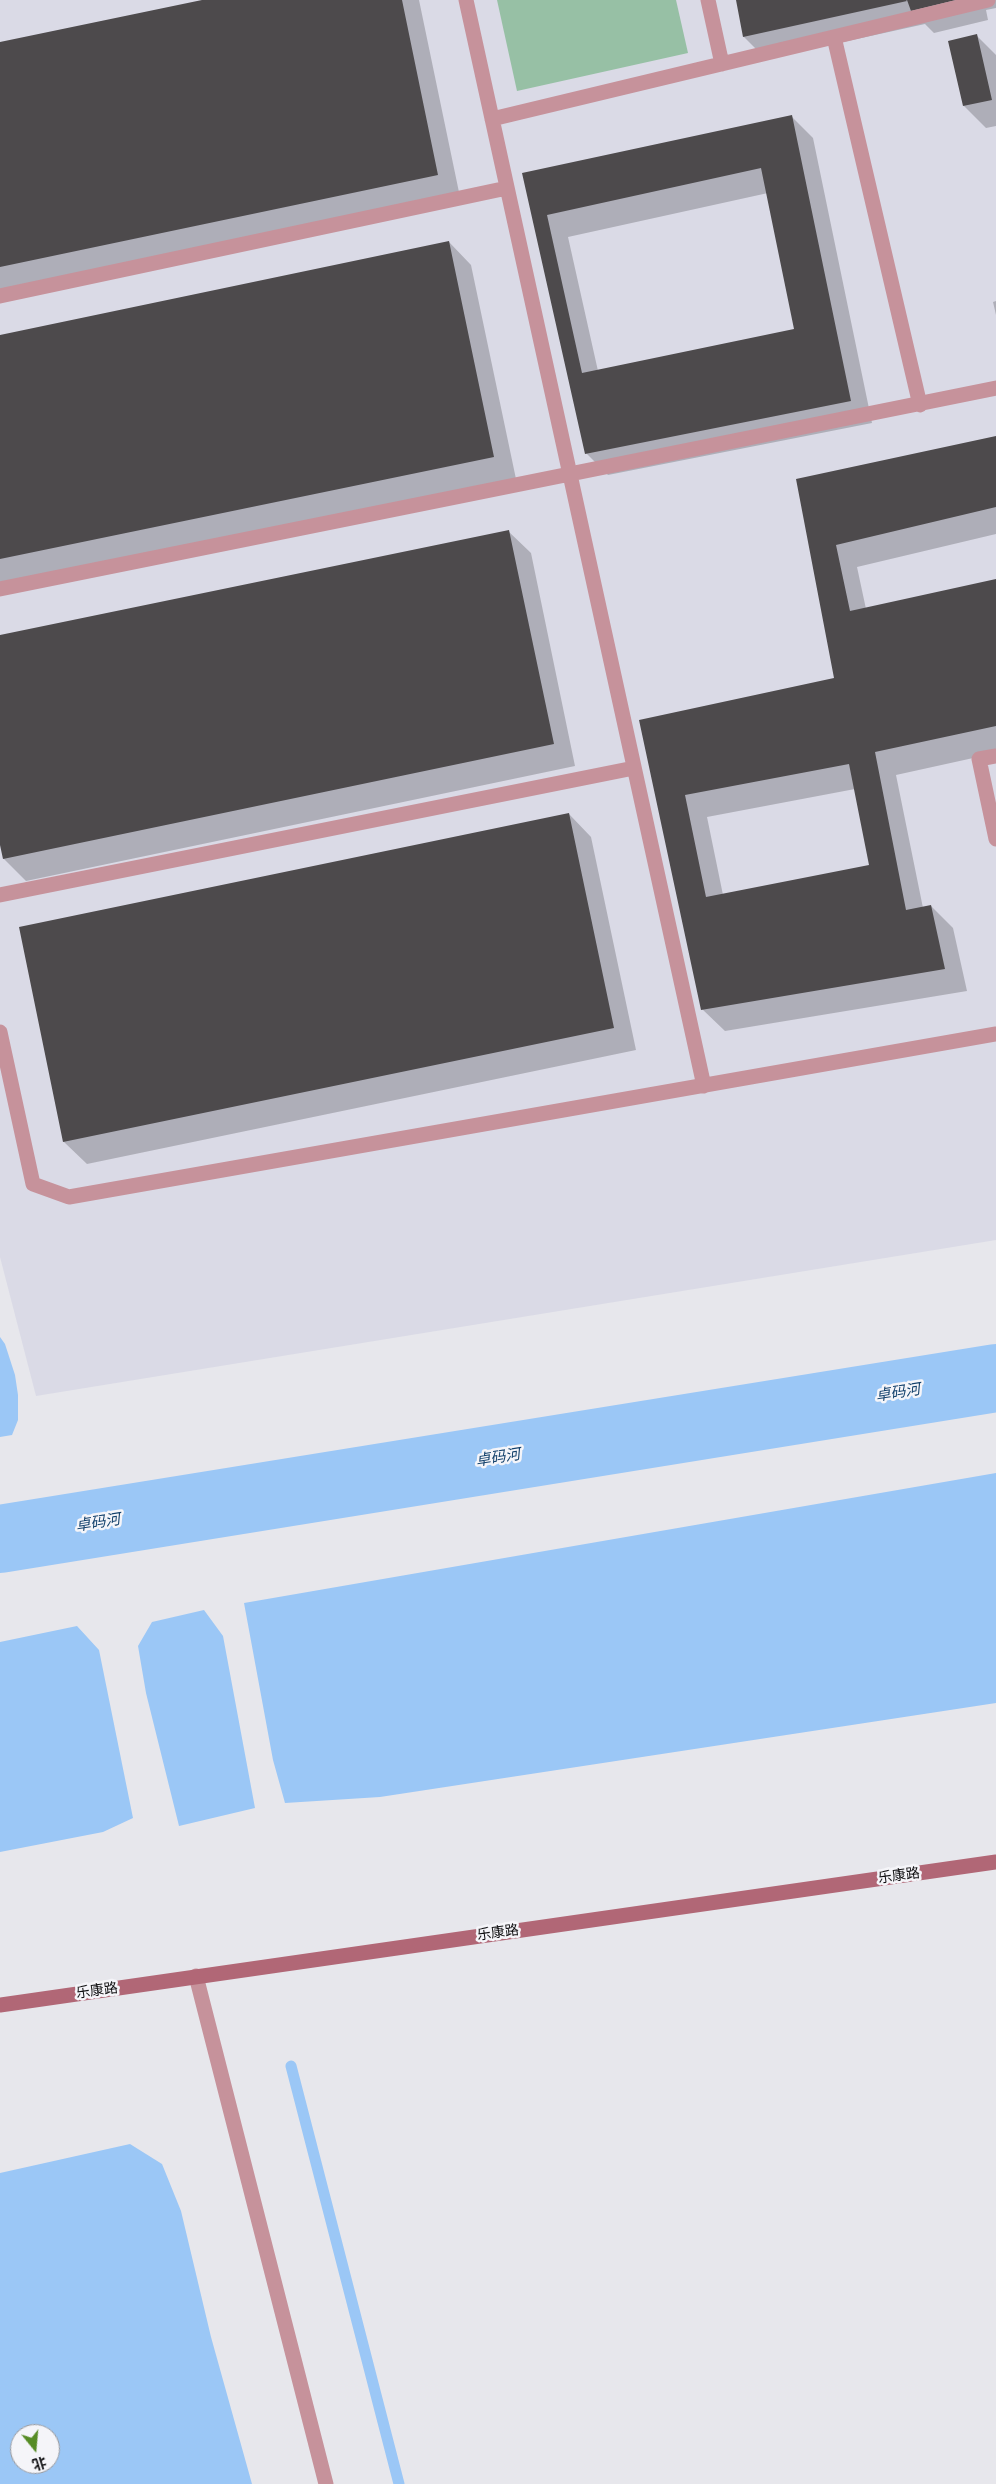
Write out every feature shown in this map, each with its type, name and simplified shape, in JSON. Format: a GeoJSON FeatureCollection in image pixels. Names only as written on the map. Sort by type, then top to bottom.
{"type":"FeatureCollection","features":[{"type":"Feature","properties":{"kind":"street"},"geometry":{"type":"LineString","coordinates":[[466,0],[704,1086]]}},
{"type":"Feature","properties":{"kind":"street"},"geometry":{"type":"LineString","coordinates":[[708,0],[722,64]]}},
{"type":"Feature","properties":{"kind":"street"},"geometry":{"type":"LineString","coordinates":[[492,119],[988,0]]}},
{"type":"Feature","properties":{"kind":"street"},"geometry":{"type":"LineString","coordinates":[[834,37],[920,405]]}},
{"type":"Feature","properties":{"kind":"street"},"geometry":{"type":"LineString","coordinates":[[0,296],[507,188]]}},
{"type":"Feature","properties":{"kind":"street"},"geometry":{"type":"LineString","coordinates":[[0,589],[920,405],[996,388]]}},
{"type":"Feature","properties":{"kind":"street"},"geometry":{"type":"LineString","coordinates":[[996,756],[979,759],[996,839]]}},
{"type":"Feature","properties":{"kind":"street"},"geometry":{"type":"LineString","coordinates":[[0,895],[634,768]]}},
{"type":"Feature","properties":{"kind":"street"},"geometry":{"type":"LineString","coordinates":[[0,1032],[32,1184],[69,1196],[996,1034]]}},
{"type":"Feature","properties":{"kind":"street","name":"乐康路"},"geometry":{"type":"LineString","coordinates":[[0,2006],[196,1976],[996,1862]]}},
{"type":"Feature","properties":{"kind":"street"},"geometry":{"type":"LineString","coordinates":[[196,1976],[326,2484]]}},
{"type":"Feature","properties":{"kind":"shaded area"},"geometry":{"type":"Polygon","coordinates":[[[0,0],[996,0],[996,1240],[36,1396],[0,1257],[0,0]]]}},
{"type":"Feature","properties":{"kind":"green space"},"geometry":{"type":"Polygon","coordinates":[[[497,0],[676,0],[688,53],[517,91],[497,0]]]}},
{"type":"Feature","properties":{"kind":"water"},"geometry":{"type":"Polygon","coordinates":[[[0,1337],[5,1344],[15,1375],[18,1395],[18,1420],[12,1435],[0,1437],[0,1337]]]}},
{"type":"Feature","properties":{"kind":"water"},"geometry":{"type":"Polygon","coordinates":[[[996,1473],[996,1703],[380,1797],[285,1803],[273,1760],[244,1603],[996,1473]]]}},
{"type":"Feature","properties":{"kind":"water"},"geometry":{"type":"Polygon","coordinates":[[[204,1610],[223,1636],[255,1808],[179,1826],[146,1693],[138,1646],[152,1622],[204,1610]]]}},
{"type":"Feature","properties":{"kind":"water"},"geometry":{"type":"Polygon","coordinates":[[[77,1626],[99,1650],[133,1818],[103,1832],[0,1852],[0,1642],[77,1626]]]}},
{"type":"Feature","properties":{"kind":"water"},"geometry":{"type":"Polygon","coordinates":[[[130,2144],[162,2164],[181,2211],[211,2337],[252,2484],[0,2484],[0,2173],[130,2144]]]}},
{"type":"Feature","properties":{"kind":"building"},"geometry":{"type":"Polygon","coordinates":[[[202,0],[402,0],[438,175],[0,267],[0,42],[202,0]]]}},
{"type":"Feature","properties":{"kind":"building"},"geometry":{"type":"Polygon","coordinates":[[[736,0],[906,0],[907,1],[743,37],[736,0]]]}},
{"type":"Feature","properties":{"kind":"building"},"geometry":{"type":"Polygon","coordinates":[[[907,0],[956,0],[911,11],[907,0]]]}},
{"type":"Feature","properties":{"kind":"building"},"geometry":{"type":"Polygon","coordinates":[[[977,34],[992,100],[963,106],[948,41],[977,34]]]}},
{"type":"Feature","properties":{"kind":"building"},"geometry":{"type":"Polygon","coordinates":[[[792,115],[851,401],[585,454],[522,173],[792,115]],[[761,168],[547,215],[582,373],[794,329],[761,168]]]}},
{"type":"Feature","properties":{"kind":"building"},"geometry":{"type":"Polygon","coordinates":[[[449,241],[494,457],[0,559],[0,335],[449,241]]]}},
{"type":"Feature","properties":{"kind":"building"},"geometry":{"type":"Polygon","coordinates":[[[996,436],[996,507],[836,545],[850,611],[996,579],[996,726],[875,752],[906,910],[931,905],[945,969],[701,1010],[639,720],[834,678],[796,479],[996,436]],[[849,764],[685,795],[706,897],[869,865],[849,764]]]}},
{"type":"Feature","properties":{"kind":"building"},"geometry":{"type":"Polygon","coordinates":[[[509,530],[554,744],[3,859],[0,845],[0,635],[509,530]]]}},
{"type":"Feature","properties":{"kind":"building"},"geometry":{"type":"Polygon","coordinates":[[[569,813],[614,1028],[63,1142],[19,927],[569,813]]]}},
{"type":"Feature","properties":{"kind":"waterway","name":"卓码河"},"geometry":{"type":"LineString","coordinates":[[0,1539],[996,1378]]}},
{"type":"Feature","properties":{"kind":"waterway"},"geometry":{"type":"LineString","coordinates":[[291,2066],[399,2484]]}}]}
